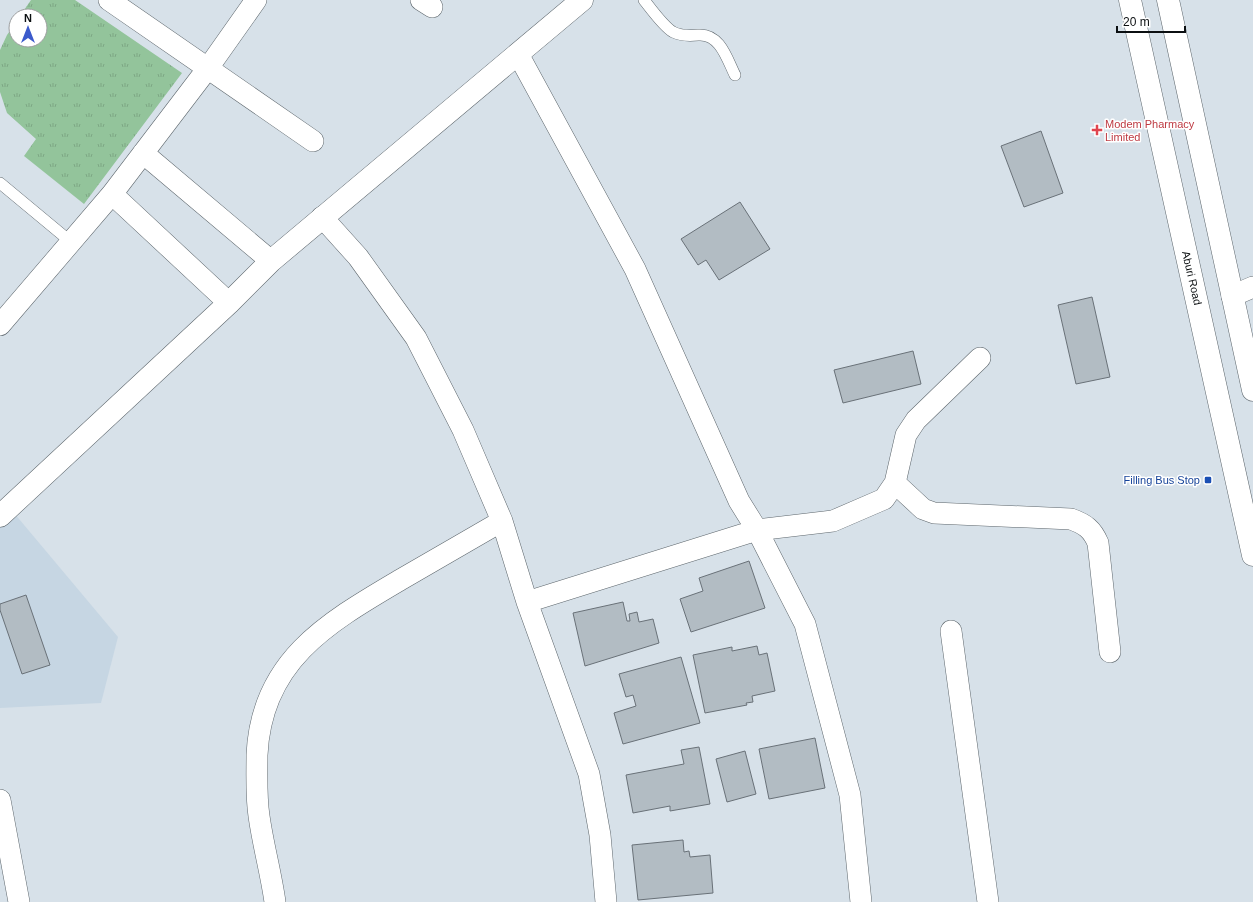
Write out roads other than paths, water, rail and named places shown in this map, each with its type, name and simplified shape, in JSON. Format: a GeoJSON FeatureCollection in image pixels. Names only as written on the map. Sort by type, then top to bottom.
{"type":"FeatureCollection","features":[{"type":"Feature","properties":{"kind":"main road"},"geometry":{"type":"LineString","coordinates":[[0,516],[229,303],[271,261],[582,0]]}},
{"type":"Feature","properties":{"kind":"main road","name":"Aburi Road"},"geometry":{"type":"LineString","coordinates":[[1130,0],[1253,555]]}},
{"type":"Feature","properties":{"kind":"main road"},"geometry":{"type":"LineString","coordinates":[[1168,0],[1253,390]]}},
{"type":"Feature","properties":{"kind":"street"},"geometry":{"type":"LineString","coordinates":[[109,0],[313,141]]}},
{"type":"Feature","properties":{"kind":"street"},"geometry":{"type":"LineString","coordinates":[[1,322],[112,194],[208,68],[256,0]]}},
{"type":"Feature","properties":{"kind":"street"},"geometry":{"type":"LineString","coordinates":[[518,54],[635,269],[739,501],[757,530],[805,624],[850,795],[861,902]]}},
{"type":"Feature","properties":{"kind":"street"},"geometry":{"type":"LineString","coordinates":[[143,153],[271,261]]}},
{"type":"Feature","properties":{"kind":"street"},"geometry":{"type":"LineString","coordinates":[[112,194],[229,303]]}},
{"type":"Feature","properties":{"kind":"street"},"geometry":{"type":"LineString","coordinates":[[322,217],[358,257],[416,338],[463,430],[502,521],[527,602],[588,774],[600,835],[606,902]]}},
{"type":"Feature","properties":{"kind":"street"},"geometry":{"type":"LineString","coordinates":[[1232,296],[1253,287]]}},
{"type":"Feature","properties":{"kind":"street"},"geometry":{"type":"LineString","coordinates":[[527,602],[757,530],[833,521],[884,500],[895,483],[906,435],[916,420],[980,358]]}},
{"type":"Feature","properties":{"kind":"street"},"geometry":{"type":"LineString","coordinates":[[895,483],[923,509],[934,513],[1071,519],[1084,523],[1094,533],[1098,543],[1110,652]]}},
{"type":"Feature","properties":{"kind":"street"},"geometry":{"type":"LineString","coordinates":[[275,902],[258,815],[257,755],[260,727],[268,697],[278,679],[297,654],[317,633],[357,605],[502,521]]}},
{"type":"Feature","properties":{"kind":"street"},"geometry":{"type":"LineString","coordinates":[[951,631],[988,902]]}},
{"type":"Feature","properties":{"kind":"street"},"geometry":{"type":"LineString","coordinates":[[0,800],[19,902]]}},
{"type":"Feature","properties":{"kind":"lane"},"geometry":{"type":"LineString","coordinates":[[644,0],[672,32],[681,35],[702,35],[712,37],[720,45],[735,75]]}},
{"type":"Feature","properties":{"kind":"lane"},"geometry":{"type":"LineString","coordinates":[[0,183],[71,242]]}},
{"type":"Feature","properties":{"kind":"place","name":"Modem Pharmacy Limited"},"geometry":{"type":"Point","coordinates":[1097,130]}},
{"type":"Feature","properties":{"kind":"place","name":"Filling Bus Stop"},"geometry":{"type":"Point","coordinates":[1208,480]}}]}
